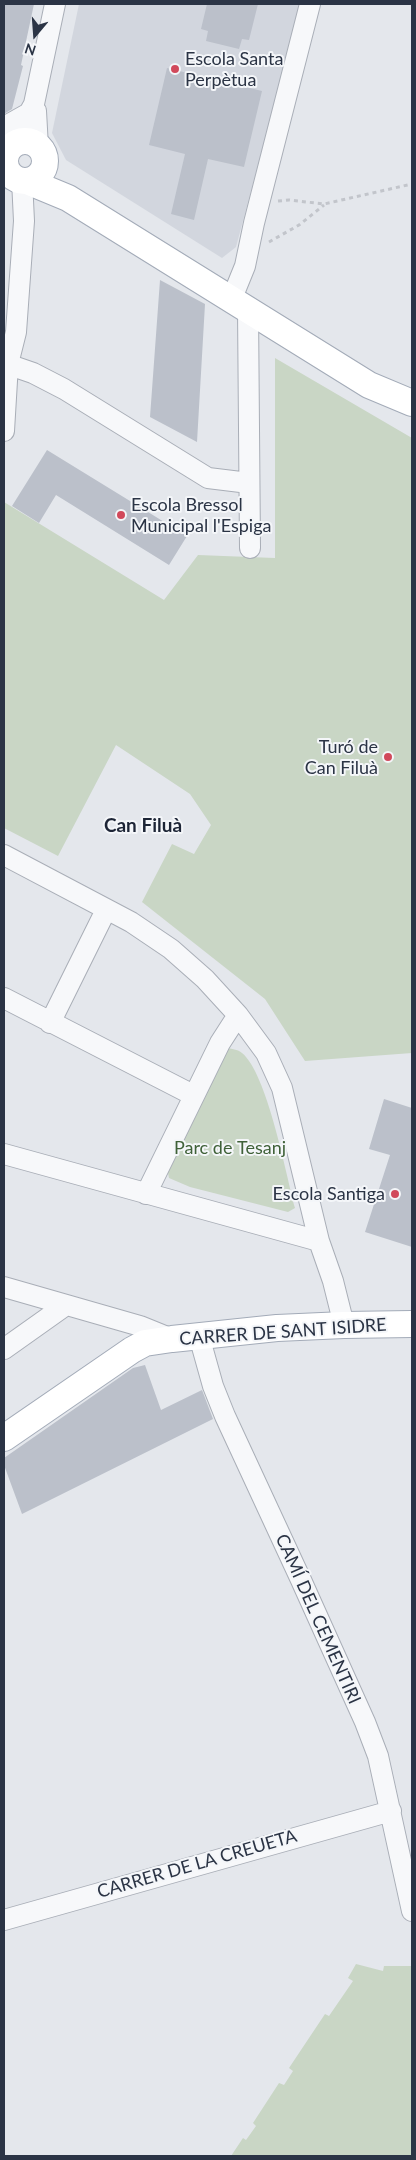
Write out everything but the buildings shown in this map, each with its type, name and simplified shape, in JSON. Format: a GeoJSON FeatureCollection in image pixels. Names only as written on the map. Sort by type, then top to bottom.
{"type":"FeatureCollection","features":[{"type":"Feature","properties":{"kind":"main road"},"geometry":{"type":"LineString","coordinates":[[14,172],[39,174],[23,141]]}},
{"type":"Feature","properties":{"kind":"main road"},"geometry":{"type":"LineString","coordinates":[[23,141],[13,145],[8,150],[14,172],[68,198],[369,385],[412,403]]}},
{"type":"Feature","properties":{"kind":"main road"},"geometry":{"type":"LineString","coordinates":[[23,141],[68,198]]}},
{"type":"Feature","properties":{"kind":"main road","name":"CARRER DE SANT ISIDRE"},"geometry":{"type":"LineString","coordinates":[[4,1438],[132,1350],[145,1344],[172,1339],[277,1328],[412,1324]]}},
{"type":"Feature","properties":{"kind":"street"},"geometry":{"type":"LineString","coordinates":[[23,141],[55,4]]}},
{"type":"Feature","properties":{"kind":"street"},"geometry":{"type":"LineString","coordinates":[[250,548],[249,483],[240,304],[242,277],[310,4]]}},
{"type":"Feature","properties":{"kind":"street"},"geometry":{"type":"LineString","coordinates":[[23,141],[32,109]]}},
{"type":"Feature","properties":{"kind":"street"},"geometry":{"type":"LineString","coordinates":[[4,431],[6,363],[16,332],[24,221],[14,172]]}},
{"type":"Feature","properties":{"kind":"street"},"geometry":{"type":"LineString","coordinates":[[6,363],[33,373],[64,389],[208,478],[249,483]]}},
{"type":"Feature","properties":{"kind":"street"},"geometry":{"type":"LineString","coordinates":[[4,855],[132,922],[171,949],[206,979],[238,1015],[266,1053],[282,1088],[319,1241],[333,1281],[344,1325]]}},
{"type":"Feature","properties":{"kind":"street"},"geometry":{"type":"LineString","coordinates":[[50,1022],[106,910]]}},
{"type":"Feature","properties":{"kind":"street"},"geometry":{"type":"LineString","coordinates":[[4,998],[193,1095]]}},
{"type":"Feature","properties":{"kind":"street"},"geometry":{"type":"LineString","coordinates":[[146,1194],[220,1042],[238,1015]]}},
{"type":"Feature","properties":{"kind":"street"},"geometry":{"type":"LineString","coordinates":[[4,1154],[319,1241]]}},
{"type":"Feature","properties":{"kind":"street"},"geometry":{"type":"LineString","coordinates":[[4,1287],[140,1326],[172,1339]]}},
{"type":"Feature","properties":{"kind":"street"},"geometry":{"type":"LineString","coordinates":[[4,1349],[66,1305]]}},
{"type":"Feature","properties":{"kind":"street","name":"CAMÍ DEL CEMENTIRI"},"geometry":{"type":"LineString","coordinates":[[199,1336],[213,1386],[225,1416],[378,1756],[412,1911]]}},
{"type":"Feature","properties":{"kind":"street","name":"CARRER DE LA CREUETA"},"geometry":{"type":"LineString","coordinates":[[4,1920],[391,1811]]}},
{"type":"Feature","properties":{"kind":"path"},"geometry":{"type":"LineString","coordinates":[[262,191],[278,201],[324,204],[412,184]]}},
{"type":"Feature","properties":{"kind":"path"},"geometry":{"type":"LineString","coordinates":[[248,253],[299,225],[324,204]]}},
{"type":"Feature","properties":{"kind":"shaded area","name":"Escola Santa Perpètua"},"geometry":{"type":"Polygon","coordinates":[[[79,4],[301,4],[236,247],[222,258],[66,160],[52,133],[79,4]]]}},
{"type":"Feature","properties":{"kind":"green space"},"geometry":{"type":"Polygon","coordinates":[[[275,358],[412,438],[412,1053],[305,1061],[265,999],[142,902],[172,844],[194,854],[211,825],[190,794],[116,745],[58,856],[4,828],[4,502],[164,600],[198,555],[275,558],[275,358]]]}},
{"type":"Feature","properties":{"kind":"green space","name":"Parc de Tesanj"},"geometry":{"type":"Polygon","coordinates":[[[228,1048],[241,1052],[251,1064],[260,1081],[281,1149],[295,1208],[288,1212],[190,1187],[169,1178],[167,1168],[228,1048]]]}},
{"type":"Feature","properties":{"kind":"green space"},"geometry":{"type":"Polygon","coordinates":[[[356,1964],[383,1971],[384,1966],[412,1966],[412,2156],[231,2156],[243,2138],[246,2140],[256,2126],[253,2123],[279,2083],[284,2085],[293,2071],[289,2068],[325,2014],[329,2016],[353,1981],[348,1978],[356,1964]]]}},
{"type":"Feature","properties":{"kind":"place","name":"Escola Santa Perpètua"},"geometry":{"type":"Point","coordinates":[175,69]}},
{"type":"Feature","properties":{"kind":"place","name":"Escola Bressol Municipal l'Espiga"},"geometry":{"type":"Point","coordinates":[121,515]}},
{"type":"Feature","properties":{"kind":"place","name":"Turó de Can Filuà"},"geometry":{"type":"Point","coordinates":[388,757]}},
{"type":"Feature","properties":{"kind":"place","name":"Escola Santiga"},"geometry":{"type":"Point","coordinates":[395,1194]}},
{"type":"Feature","properties":{"kind":"district","name":"Can Filuà"},"geometry":{"type":"Point","coordinates":[143,826]}}]}
